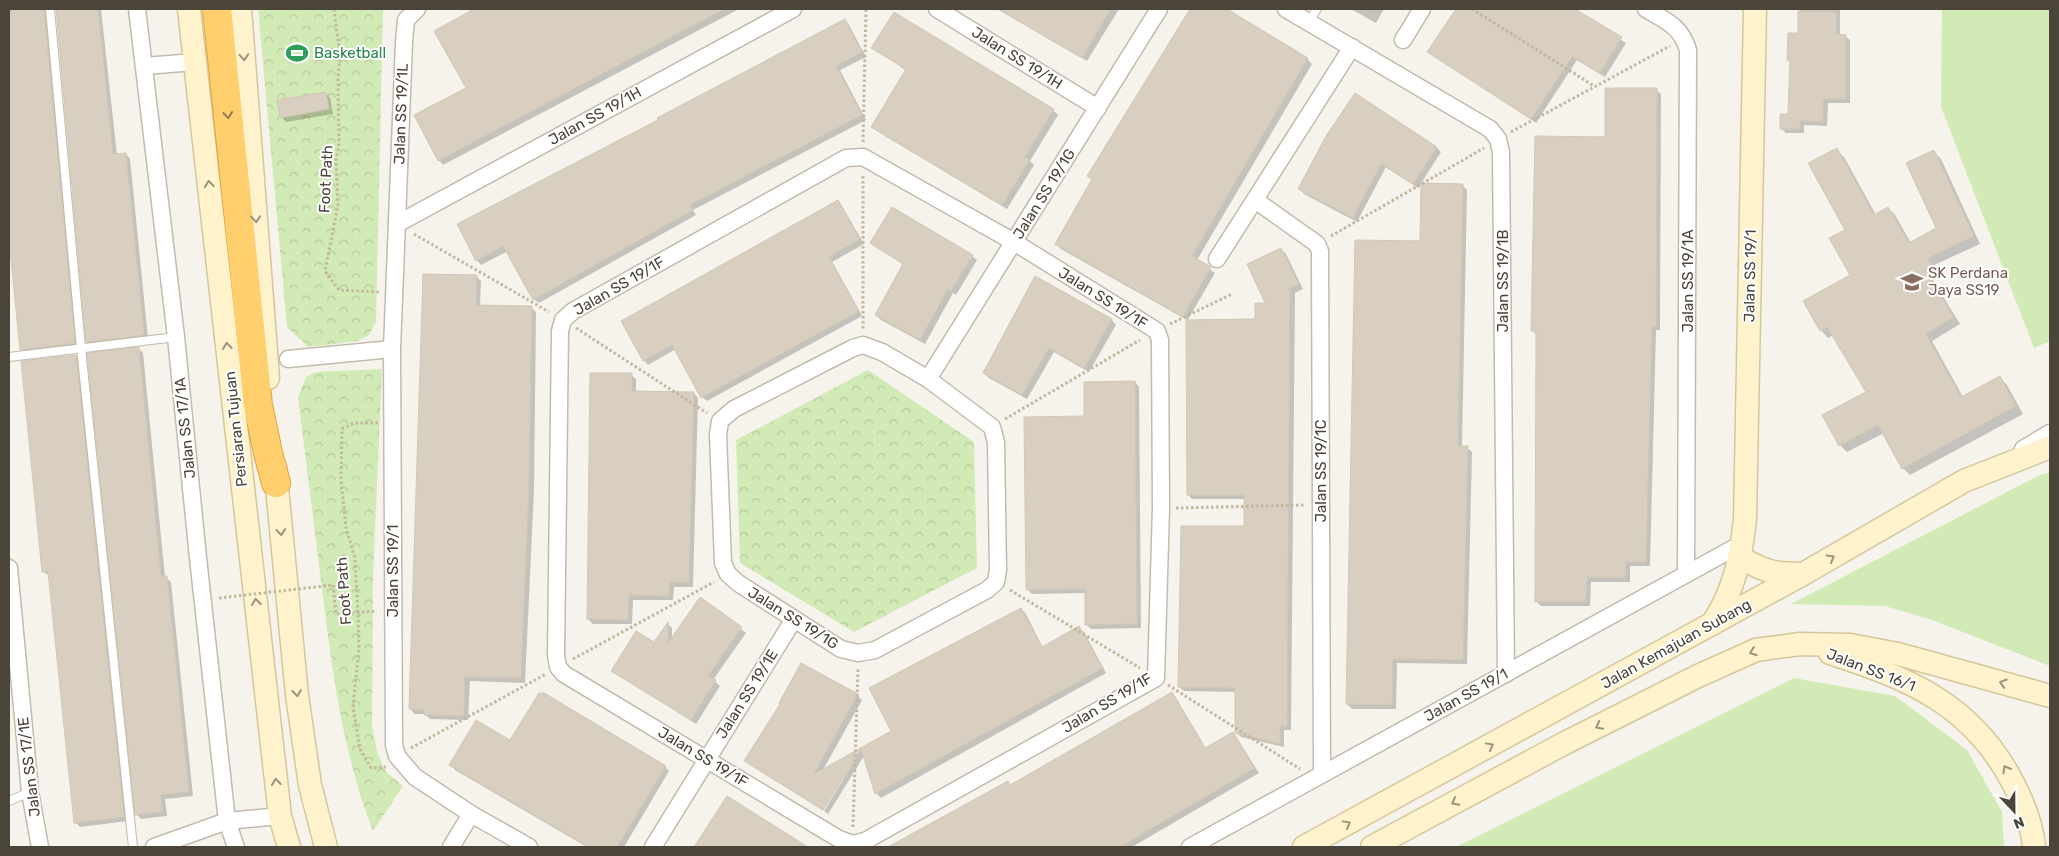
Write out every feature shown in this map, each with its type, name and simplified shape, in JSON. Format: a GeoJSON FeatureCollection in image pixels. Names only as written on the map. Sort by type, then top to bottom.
{"type":"FeatureCollection","features":[{"type":"Feature","properties":{"kind":"highway"},"geometry":{"type":"LineString","coordinates":[[225,11],[258,405],[276,483]]}},
{"type":"Feature","properties":{"kind":"main road","name":"Persiaran Tujuan"},"geometry":{"type":"LineString","coordinates":[[189,9],[280,816],[289,847]]}},
{"type":"Feature","properties":{"kind":"main road","name":"Jalan SS 19/1"},"geometry":{"type":"LineString","coordinates":[[1711,625],[1723,608],[1734,580],[1742,551],[1746,510],[1755,9]]}},
{"type":"Feature","properties":{"kind":"main road","name":"Jalan Kemajuan Subang"},"geometry":{"type":"LineString","coordinates":[[1304,847],[1711,625],[1964,482],[2050,447]]}},
{"type":"Feature","properties":{"kind":"main road"},"geometry":{"type":"LineString","coordinates":[[276,483],[297,695],[310,785],[326,847]]}},
{"type":"Feature","properties":{"kind":"main road"},"geometry":{"type":"LineString","coordinates":[[1742,551],[1762,570],[1775,574],[1803,574]]}},
{"type":"Feature","properties":{"kind":"main road"},"geometry":{"type":"LineString","coordinates":[[1372,847],[1565,743],[1698,676],[1756,650],[1800,644],[1850,645],[1898,654],[2050,696]]}},
{"type":"Feature","properties":{"kind":"main road","name":"Jalan SS 16/1"},"geometry":{"type":"LineString","coordinates":[[1800,644],[1887,673],[1924,690],[1956,711],[1987,740],[2006,768],[2021,798],[2032,829],[2034,847]]}},
{"type":"Feature","properties":{"kind":"street","name":"Jalan SS 17/1A"},"geometry":{"type":"LineString","coordinates":[[137,9],[176,337],[227,821],[236,847]]}},
{"type":"Feature","properties":{"kind":"street","name":"Jalan SS 19/1L"},"geometry":{"type":"LineString","coordinates":[[397,224],[406,20],[417,9]]}},
{"type":"Feature","properties":{"kind":"street","name":"Jalan SS 19/1H"},"geometry":{"type":"LineString","coordinates":[[397,224],[793,9]]}},
{"type":"Feature","properties":{"kind":"street","name":"Jalan SS 19/1G"},"geometry":{"type":"LineString","coordinates":[[928,378],[1159,9]]}},
{"type":"Feature","properties":{"kind":"street","name":"Jalan SS 19/1B"},"geometry":{"type":"LineString","coordinates":[[1286,9],[1313,16],[1352,47],[1490,129],[1498,139],[1501,152],[1506,674]]}},
{"type":"Feature","properties":{"kind":"street"},"geometry":{"type":"LineString","coordinates":[[1403,40],[1422,9]]}},
{"type":"Feature","properties":{"kind":"street","name":"Jalan SS 19/1A"},"geometry":{"type":"LineString","coordinates":[[1646,9],[1678,29],[1685,38],[1688,50],[1686,574]]}},
{"type":"Feature","properties":{"kind":"street","name":"Jalan SS 19/1H"},"geometry":{"type":"LineString","coordinates":[[940,10],[1098,108]]}},
{"type":"Feature","properties":{"kind":"street"},"geometry":{"type":"LineString","coordinates":[[1217,259],[1352,47]]}},
{"type":"Feature","properties":{"kind":"street"},"geometry":{"type":"LineString","coordinates":[[144,66],[195,62]]}},
{"type":"Feature","properties":{"kind":"street","name":"Jalan SS 19/1F"},"geometry":{"type":"LineString","coordinates":[[863,157],[1014,242],[1157,331],[1160,340],[1161,508],[1156,678],[865,841],[853,844],[839,838],[706,760],[564,674],[558,668],[556,655],[560,330],[563,320],[573,310],[846,158],[863,157]]}},
{"type":"Feature","properties":{"kind":"street","name":"Jalan SS 19/1C"},"geometry":{"type":"LineString","coordinates":[[1255,200],[1318,244],[1320,251],[1322,774]]}},
{"type":"Feature","properties":{"kind":"street","name":"Jalan SS 19/1"},"geometry":{"type":"LineString","coordinates":[[397,224],[392,349],[394,745],[397,756],[415,776],[471,814],[529,847]]}},
{"type":"Feature","properties":{"kind":"street","name":"Jalan SS 19/1G"},"geometry":{"type":"LineString","coordinates":[[863,345],[882,352],[928,378],[992,427],[996,442],[998,570],[996,582],[987,590],[875,650],[858,653],[842,649],[738,583],[728,574],[723,563],[718,435],[720,421],[734,409],[863,345]]}},
{"type":"Feature","properties":{"kind":"street"},"geometry":{"type":"LineString","coordinates":[[288,359],[392,349]]}},
{"type":"Feature","properties":{"kind":"street"},"geometry":{"type":"LineString","coordinates":[[1964,482],[2050,433]]}},
{"type":"Feature","properties":{"kind":"street","name":"Jalan SS 19/1"},"geometry":{"type":"LineString","coordinates":[[1190,847],[1686,574],[1742,551]]}},
{"type":"Feature","properties":{"kind":"street","name":"Jalan SS 17/1E"},"geometry":{"type":"LineString","coordinates":[[9,568],[15,704],[40,847]]}},
{"type":"Feature","properties":{"kind":"street","name":"Jalan SS 19/1E"},"geometry":{"type":"LineString","coordinates":[[654,847],[794,619]]}},
{"type":"Feature","properties":{"kind":"street"},"geometry":{"type":"LineString","coordinates":[[451,847],[471,814]]}},
{"type":"Feature","properties":{"kind":"street"},"geometry":{"type":"LineString","coordinates":[[154,847],[227,821],[280,816]]}},
{"type":"Feature","properties":{"kind":"lane"},"geometry":{"type":"LineString","coordinates":[[50,9],[82,348],[133,847]]}},
{"type":"Feature","properties":{"kind":"lane"},"geometry":{"type":"LineString","coordinates":[[9,357],[176,337]]}},
{"type":"Feature","properties":{"kind":"lane"},"geometry":{"type":"LineString","coordinates":[[9,801],[30,792]]}},
{"type":"Feature","properties":{"kind":"path","name":"Foot Path"},"geometry":{"type":"LineString","coordinates":[[334,9],[340,55],[338,80],[339,144],[336,160],[338,204],[325,270],[339,290],[394,293]]}},
{"type":"Feature","properties":{"kind":"path"},"geometry":{"type":"LineString","coordinates":[[1472,9],[1595,87]]}},
{"type":"Feature","properties":{"kind":"path"},"geometry":{"type":"LineString","coordinates":[[992,427],[1157,331],[1232,294]]}},
{"type":"Feature","properties":{"kind":"path","name":"Foot Path"},"geometry":{"type":"LineString","coordinates":[[382,423],[354,423],[342,429],[340,480],[346,528],[355,558],[358,613],[359,648],[353,707],[360,749],[371,768],[404,765]]}},
{"type":"Feature","properties":{"kind":"path"},"geometry":{"type":"LineString","coordinates":[[1161,508],[1321,505]]}},
{"type":"Feature","properties":{"kind":"path"},"geometry":{"type":"LineString","coordinates":[[219,598],[333,585],[336,614],[393,610]]}},
{"type":"Feature","properties":{"kind":"path"},"geometry":{"type":"LineString","coordinates":[[853,844],[858,653]]}},
{"type":"Feature","properties":{"kind":"green space"},"geometry":{"type":"Polygon","coordinates":[[[258,9],[383,9],[376,322],[369,335],[358,341],[308,347],[287,327],[258,9]]]}},
{"type":"Feature","properties":{"kind":"green space"},"geometry":{"type":"Polygon","coordinates":[[[1942,9],[2050,9],[2050,341],[2034,348],[1941,107],[1942,9]]]}},
{"type":"Feature","properties":{"kind":"green space"},"geometry":{"type":"Polygon","coordinates":[[[382,369],[373,578],[372,726],[378,755],[386,772],[403,786],[373,831],[354,773],[340,712],[326,620],[298,397],[306,377],[315,372],[382,369]]]}},
{"type":"Feature","properties":{"kind":"green space"},"geometry":{"type":"Polygon","coordinates":[[[868,370],[974,442],[977,568],[854,632],[740,563],[736,440],[868,370]]]}},
{"type":"Feature","properties":{"kind":"green space"},"geometry":{"type":"Polygon","coordinates":[[[2050,472],[2050,666],[1932,620],[1885,606],[1791,604],[2040,475],[2050,472]]]}},
{"type":"Feature","properties":{"kind":"green space"},"geometry":{"type":"Polygon","coordinates":[[[1794,678],[1895,696],[1967,750],[2002,812],[2004,847],[1456,847],[1794,678]]]}},
{"type":"Feature","properties":{"kind":"building"},"geometry":{"type":"Polygon","coordinates":[[[44,9],[75,343],[20,350],[9,240],[9,10],[44,9]]]}},
{"type":"Feature","properties":{"kind":"building"},"geometry":{"type":"Polygon","coordinates":[[[56,9],[98,9],[113,154],[126,153],[144,334],[138,336],[86,342],[56,9]]]}},
{"type":"Feature","properties":{"kind":"building"},"geometry":{"type":"Polygon","coordinates":[[[474,9],[724,9],[438,161],[414,115],[466,88],[434,31],[474,9]]]}},
{"type":"Feature","properties":{"kind":"building"},"geometry":{"type":"Polygon","coordinates":[[[998,9],[1111,9],[1082,58],[998,9]]]}},
{"type":"Feature","properties":{"kind":"building"},"geometry":{"type":"Polygon","coordinates":[[[1190,9],[1227,9],[1308,58],[1192,256],[1211,267],[1183,317],[1055,244],[1092,179],[1087,176],[1190,9]]]}},
{"type":"Feature","properties":{"kind":"building"},"geometry":{"type":"Polygon","coordinates":[[[1456,9],[1575,9],[1622,37],[1600,73],[1572,57],[1531,119],[1427,52],[1456,9]]]}},
{"type":"Feature","properties":{"kind":"building"},"geometry":{"type":"Polygon","coordinates":[[[1798,11],[1836,12],[1836,34],[1846,35],[1846,99],[1823,99],[1823,122],[1800,121],[1800,129],[1780,129],[1780,114],[1788,114],[1790,61],[1787,61],[1788,33],[1798,33],[1798,11]]]}},
{"type":"Feature","properties":{"kind":"building"},"geometry":{"type":"Polygon","coordinates":[[[894,12],[1054,109],[1025,157],[1030,160],[1002,205],[871,127],[906,69],[871,48],[894,12]]]}},
{"type":"Feature","properties":{"kind":"building"},"geometry":{"type":"Polygon","coordinates":[[[845,19],[862,52],[836,66],[862,115],[690,205],[693,210],[533,300],[503,246],[476,261],[457,224],[658,120],[657,118],[845,19]]]}},
{"type":"Feature","properties":{"kind":"building"},"geometry":{"type":"Polygon","coordinates":[[[1605,88],[1657,88],[1656,326],[1652,326],[1646,562],[1626,562],[1625,578],[1587,577],[1586,602],[1535,602],[1536,331],[1531,331],[1535,136],[1605,137],[1605,88]]]}},
{"type":"Feature","properties":{"kind":"building"},"geometry":{"type":"Polygon","coordinates":[[[326,92],[329,109],[280,118],[277,100],[326,92]]]}},
{"type":"Feature","properties":{"kind":"building"},"geometry":{"type":"Polygon","coordinates":[[[1355,93],[1437,147],[1413,184],[1381,164],[1353,218],[1298,189],[1326,136],[1355,93]]]}},
{"type":"Feature","properties":{"kind":"building"},"geometry":{"type":"Polygon","coordinates":[[[1837,148],[1874,215],[1888,207],[1909,243],[1936,228],[1906,163],[1934,150],[1974,236],[1928,258],[1934,269],[1927,273],[1954,317],[1926,334],[1961,397],[2000,376],[2016,406],[1902,469],[1878,425],[1839,446],[1822,415],[1866,392],[1827,327],[1820,331],[1803,301],[1850,275],[1829,238],[1845,230],[1808,163],[1837,148]]]}},
{"type":"Feature","properties":{"kind":"building"},"geometry":{"type":"Polygon","coordinates":[[[1421,183],[1463,184],[1458,446],[1468,446],[1463,660],[1393,659],[1392,705],[1346,704],[1355,240],[1420,241],[1421,183]]]}},
{"type":"Feature","properties":{"kind":"building"},"geometry":{"type":"Polygon","coordinates":[[[838,200],[860,239],[829,257],[859,311],[701,398],[672,345],[643,361],[621,321],[838,200]]]}},
{"type":"Feature","properties":{"kind":"building"},"geometry":{"type":"Polygon","coordinates":[[[892,207],[973,255],[951,291],[948,289],[920,340],[875,315],[903,264],[870,243],[892,207]]]}},
{"type":"Feature","properties":{"kind":"building"},"geometry":{"type":"Polygon","coordinates":[[[1281,248],[1299,284],[1290,288],[1287,726],[1280,726],[1280,744],[1235,733],[1235,688],[1178,687],[1181,526],[1244,526],[1244,495],[1187,495],[1186,320],[1255,319],[1255,303],[1265,303],[1247,264],[1281,248]]]}},
{"type":"Feature","properties":{"kind":"building"},"geometry":{"type":"Polygon","coordinates":[[[423,274],[477,275],[476,305],[532,306],[529,484],[521,678],[465,677],[464,716],[424,715],[424,710],[409,709],[423,274]]]}},
{"type":"Feature","properties":{"kind":"building"},"geometry":{"type":"Polygon","coordinates":[[[1035,276],[1112,319],[1084,368],[1049,348],[1022,395],[983,373],[1035,276]]]}},
{"type":"Feature","properties":{"kind":"building"},"geometry":{"type":"Polygon","coordinates":[[[139,347],[161,576],[167,576],[189,792],[161,795],[163,812],[135,815],[87,353],[139,347]]]}},
{"type":"Feature","properties":{"kind":"building"},"geometry":{"type":"Polygon","coordinates":[[[76,355],[124,817],[74,823],[48,572],[42,572],[21,361],[76,355]]]}},
{"type":"Feature","properties":{"kind":"building"},"geometry":{"type":"Polygon","coordinates":[[[590,373],[632,373],[632,391],[694,392],[689,583],[670,582],[669,596],[629,595],[628,620],[587,619],[590,373]]]}},
{"type":"Feature","properties":{"kind":"building"},"geometry":{"type":"Polygon","coordinates":[[[1135,381],[1137,624],[1085,625],[1085,589],[1026,590],[1024,417],[1084,416],[1084,382],[1135,381]]]}},
{"type":"Feature","properties":{"kind":"building"},"geometry":{"type":"Polygon","coordinates":[[[700,597],[742,627],[708,676],[716,680],[691,720],[611,671],[636,631],[654,642],[668,622],[668,643],[700,597]]]}},
{"type":"Feature","properties":{"kind":"building"},"geometry":{"type":"Polygon","coordinates":[[[1021,608],[1042,647],[1079,626],[1103,668],[875,794],[861,749],[823,810],[744,761],[780,704],[801,663],[858,694],[814,774],[891,731],[869,688],[1021,608]]]}},
{"type":"Feature","properties":{"kind":"building"},"geometry":{"type":"Polygon","coordinates":[[[1172,692],[1205,748],[1233,732],[1255,768],[1120,847],[888,847],[1008,781],[1010,785],[1172,692]]]}},
{"type":"Feature","properties":{"kind":"building"},"geometry":{"type":"Polygon","coordinates":[[[539,693],[544,693],[666,766],[617,847],[589,847],[449,765],[476,720],[510,740],[539,693]]]}},
{"type":"Feature","properties":{"kind":"building"},"geometry":{"type":"Polygon","coordinates":[[[727,796],[773,825],[808,847],[694,847],[727,796]]]}},
{"type":"Feature","properties":{"kind":"place","name":"Basketball"},"geometry":{"type":"Point","coordinates":[297,53]}},
{"type":"Feature","properties":{"kind":"place","name":"SK Perdana Jaya SS19"},"geometry":{"type":"Point","coordinates":[1912,282]}}]}
